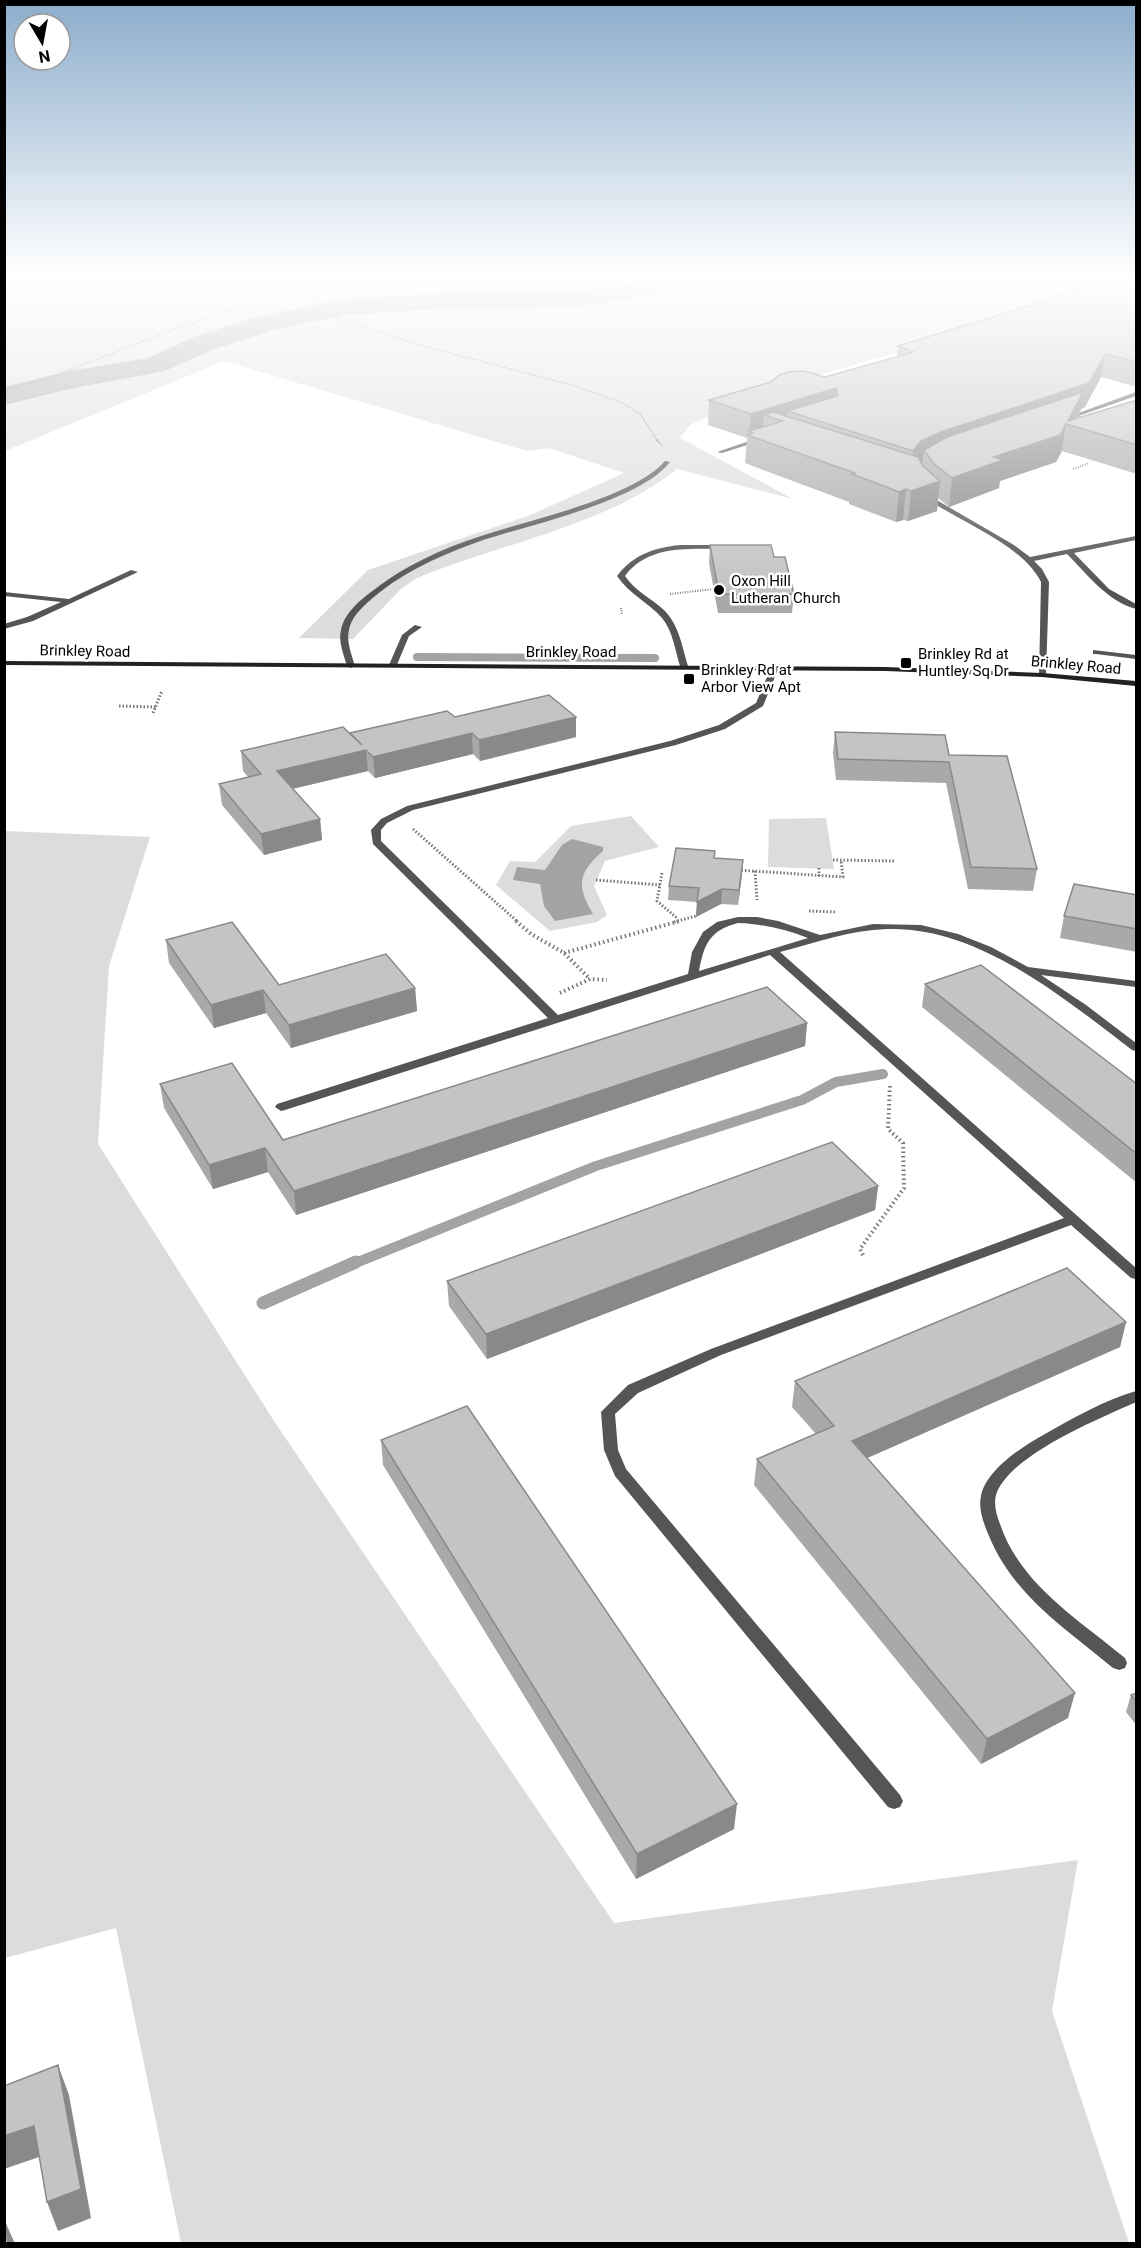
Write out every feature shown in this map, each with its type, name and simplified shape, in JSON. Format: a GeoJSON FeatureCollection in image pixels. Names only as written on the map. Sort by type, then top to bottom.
{"type":"FeatureCollection","features":[{"type":"Feature","properties":{"kind":"main road","name":"Brinkley Road"},"geometry":{"type":"LineString","coordinates":[[4,663],[775,667],[1042,675],[1136,683]]}},
{"type":"Feature","properties":{"kind":"street"},"geometry":{"type":"LineString","coordinates":[[1056,422],[1137,394]]}},
{"type":"Feature","properties":{"kind":"street"},"geometry":{"type":"LineString","coordinates":[[720,452],[771,436]]}},
{"type":"Feature","properties":{"kind":"street"},"geometry":{"type":"LineString","coordinates":[[351,666],[344,633],[348,621],[357,607],[391,579],[428,559],[572,512],[624,490],[657,476],[667,462]]}},
{"type":"Feature","properties":{"kind":"street"},"geometry":{"type":"LineString","coordinates":[[919,488],[935,504],[1009,546],[1040,571],[1045,582],[1042,675]]}},
{"type":"Feature","properties":{"kind":"street"},"geometry":{"type":"LineString","coordinates":[[1028,560],[1137,538]]}},
{"type":"Feature","properties":{"kind":"street"},"geometry":{"type":"LineString","coordinates":[[684,666],[674,632],[665,617],[627,587],[621,576],[627,564],[645,554],[668,549],[723,548]]}},
{"type":"Feature","properties":{"kind":"street"},"geometry":{"type":"LineString","coordinates":[[1069,552],[1097,585],[1121,602],[1137,608]]}},
{"type":"Feature","properties":{"kind":"street"},"geometry":{"type":"LineString","coordinates":[[4,627],[30,619],[134,572]]}},
{"type":"Feature","properties":{"kind":"street"},"geometry":{"type":"LineString","coordinates":[[4,594],[71,601]]}},
{"type":"Feature","properties":{"kind":"street"},"geometry":{"type":"LineString","coordinates":[[393,665],[406,635],[418,627]]}},
{"type":"Feature","properties":{"kind":"street"},"geometry":{"type":"LineString","coordinates":[[1096,652],[1137,657]]}},
{"type":"Feature","properties":{"kind":"street"},"geometry":{"type":"LineString","coordinates":[[556,1020],[376,842],[376,830],[384,821],[425,803],[673,742],[722,727],[760,704],[775,667]]}},
{"type":"Feature","properties":{"kind":"street"},"geometry":{"type":"LineString","coordinates":[[693,977],[694,957],[699,942],[718,926],[736,921],[768,921],[819,938]]}},
{"type":"Feature","properties":{"kind":"street"},"geometry":{"type":"LineString","coordinates":[[281,1107],[772,951],[867,928],[923,927],[960,937],[1026,970],[1137,1048]]}},
{"type":"Feature","properties":{"kind":"street"},"geometry":{"type":"LineString","coordinates":[[772,951],[1137,1275]]}},
{"type":"Feature","properties":{"kind":"street"},"geometry":{"type":"LineString","coordinates":[[1026,970],[1137,984]]}},
{"type":"Feature","properties":{"kind":"street"},"geometry":{"type":"LineString","coordinates":[[894,1801],[620,1472],[610,1450],[608,1412],[633,1389],[716,1352],[1074,1219]]}},
{"type":"Feature","properties":{"kind":"street"},"geometry":{"type":"LineString","coordinates":[[1119,1663],[1024,1582],[1003,1551],[991,1518],[988,1497],[999,1476],[1023,1456],[1074,1426],[1137,1396]]}},
{"type":"Feature","properties":{"kind":"path"},"geometry":{"type":"LineString","coordinates":[[4,391],[44,379]]}},
{"type":"Feature","properties":{"kind":"path"},"geometry":{"type":"LineString","coordinates":[[547,379],[629,407],[642,416],[655,439],[672,457],[667,462]]}},
{"type":"Feature","properties":{"kind":"path"},"geometry":{"type":"LineString","coordinates":[[1073,469],[1089,463]]}},
{"type":"Feature","properties":{"kind":"path"},"geometry":{"type":"LineString","coordinates":[[639,596],[714,588]]}},
{"type":"Feature","properties":{"kind":"path"},"geometry":{"type":"LineString","coordinates":[[621,608],[622,615]]}},
{"type":"Feature","properties":{"kind":"path"},"geometry":{"type":"LineString","coordinates":[[153,713],[162,691]]}},
{"type":"Feature","properties":{"kind":"path"},"geometry":{"type":"LineString","coordinates":[[119,706],[156,706]]}},
{"type":"Feature","properties":{"kind":"path"},"geometry":{"type":"LineString","coordinates":[[395,815],[531,934],[564,953],[591,979]]}},
{"type":"Feature","properties":{"kind":"path"},"geometry":{"type":"LineString","coordinates":[[833,860],[895,861]]}},
{"type":"Feature","properties":{"kind":"path"},"geometry":{"type":"LineString","coordinates":[[728,869],[843,877],[842,860]]}},
{"type":"Feature","properties":{"kind":"path"},"geometry":{"type":"LineString","coordinates":[[819,868],[819,876]]}},
{"type":"Feature","properties":{"kind":"path"},"geometry":{"type":"LineString","coordinates":[[755,871],[757,901],[768,902]]}},
{"type":"Feature","properties":{"kind":"path"},"geometry":{"type":"LineString","coordinates":[[662,873],[657,901],[679,920]]}},
{"type":"Feature","properties":{"kind":"path"},"geometry":{"type":"LineString","coordinates":[[596,880],[660,885]]}},
{"type":"Feature","properties":{"kind":"path"},"geometry":{"type":"LineString","coordinates":[[800,909],[844,912]]}},
{"type":"Feature","properties":{"kind":"path"},"geometry":{"type":"LineString","coordinates":[[564,953],[702,915]]}},
{"type":"Feature","properties":{"kind":"path"},"geometry":{"type":"LineString","coordinates":[[863,1255],[860,1249],[904,1188],[903,1143],[888,1129],[888,1086],[897,1083]]}},
{"type":"Feature","properties":{"kind":"shaded area"},"geometry":{"type":"Polygon","coordinates":[[[5,379],[180,379],[5,451],[5,379]]]}},
{"type":"Feature","properties":{"kind":"shaded area"},"geometry":{"type":"Polygon","coordinates":[[[284,379],[806,379],[771,389],[690,425],[680,438],[793,499],[677,469],[649,489],[586,519],[417,578],[401,589],[353,639],[299,638],[368,570],[528,516],[624,473],[549,448],[527,451],[284,379]]]}},
{"type":"Feature","properties":{"kind":"shaded area"},"geometry":{"type":"Polygon","coordinates":[[[631,816],[659,847],[605,861],[594,886],[607,915],[597,922],[550,931],[496,885],[510,861],[535,862],[571,826],[631,816]]]}},
{"type":"Feature","properties":{"kind":"shaded area"},"geometry":{"type":"Polygon","coordinates":[[[826,818],[834,869],[768,867],[769,819],[826,818]]]}},
{"type":"Feature","properties":{"kind":"shaded area"},"geometry":{"type":"Polygon","coordinates":[[[5,831],[150,837],[109,966],[98,1144],[274,1421],[614,1923],[1078,1860],[1052,2011],[1129,2243],[181,2243],[116,1928],[5,1958],[5,831]]]}},
{"type":"Feature","properties":{"kind":"shaded area"},"geometry":{"type":"Polygon","coordinates":[[[572,839],[603,847],[603,851],[588,866],[582,880],[584,895],[593,914],[555,921],[544,906],[540,884],[513,880],[517,867],[545,870],[562,845],[572,839]]]}},
{"type":"Feature","properties":{"kind":"building"},"geometry":{"type":"Polygon","coordinates":[[[775,379],[1091,379],[1089,383],[941,432],[921,441],[913,451],[787,411],[838,396],[836,388],[751,414],[709,400],[771,382],[775,379]]]}},
{"type":"Feature","properties":{"kind":"building"},"geometry":{"type":"Polygon","coordinates":[[[1083,392],[1068,421],[1137,400],[1137,445],[1066,424],[1060,435],[994,457],[1003,460],[952,478],[933,463],[924,450],[947,437],[1083,392]]]}},
{"type":"Feature","properties":{"kind":"building"},"geometry":{"type":"Polygon","coordinates":[[[773,412],[918,457],[923,466],[940,481],[911,491],[906,489],[899,492],[852,474],[855,473],[747,435],[753,433],[749,431],[783,421],[764,415],[773,412]]]}},
{"type":"Feature","properties":{"kind":"building"},"geometry":{"type":"Polygon","coordinates":[[[710,545],[771,545],[774,557],[785,557],[794,594],[719,594],[710,545]]]}},
{"type":"Feature","properties":{"kind":"building"},"geometry":{"type":"Polygon","coordinates":[[[549,695],[576,717],[479,740],[472,733],[373,757],[366,750],[277,771],[320,819],[261,834],[219,784],[261,774],[241,751],[343,727],[362,745],[350,733],[447,711],[455,717],[549,695]]]}},
{"type":"Feature","properties":{"kind":"building"},"geometry":{"type":"Polygon","coordinates":[[[835,732],[945,735],[949,755],[1007,756],[1037,869],[971,867],[949,762],[838,759],[835,732]]]}},
{"type":"Feature","properties":{"kind":"building"},"geometry":{"type":"Polygon","coordinates":[[[676,848],[715,851],[714,858],[743,860],[739,890],[722,889],[697,902],[699,888],[669,886],[676,848]]]}},
{"type":"Feature","properties":{"kind":"building"},"geometry":{"type":"Polygon","coordinates":[[[1074,884],[1137,895],[1137,929],[1064,916],[1074,884]]]}},
{"type":"Feature","properties":{"kind":"building"},"geometry":{"type":"Polygon","coordinates":[[[232,922],[279,985],[386,954],[415,988],[289,1025],[263,990],[211,1005],[166,940],[232,922]]]}},
{"type":"Feature","properties":{"kind":"building"},"geometry":{"type":"Polygon","coordinates":[[[981,965],[1137,1084],[1137,1154],[925,984],[981,965]]]}},
{"type":"Feature","properties":{"kind":"building"},"geometry":{"type":"Polygon","coordinates":[[[767,987],[807,1023],[294,1191],[265,1148],[209,1165],[160,1084],[232,1063],[283,1140],[767,987]]]}},
{"type":"Feature","properties":{"kind":"building"},"geometry":{"type":"Polygon","coordinates":[[[832,1142],[878,1186],[486,1334],[447,1281],[832,1142]]]}},
{"type":"Feature","properties":{"kind":"building"},"geometry":{"type":"Polygon","coordinates":[[[1067,1268],[1126,1322],[852,1441],[1075,1693],[987,1739],[757,1459],[834,1426],[795,1381],[1067,1268]]]}},
{"type":"Feature","properties":{"kind":"building"},"geometry":{"type":"Polygon","coordinates":[[[467,1406],[737,1804],[637,1854],[381,1440],[467,1406]]]}},
{"type":"Feature","properties":{"kind":"building"},"geometry":{"type":"Polygon","coordinates":[[[1137,1693],[1137,1702],[1131,1695],[1137,1693]]]}},
{"type":"Feature","properties":{"kind":"building"},"geometry":{"type":"Polygon","coordinates":[[[58,2065],[81,2189],[47,2202],[34,2126],[4,2136],[4,2086],[58,2065]]]}},
{"type":"Feature","properties":{"kind":"building"},"geometry":{"type":"Polygon","coordinates":[[[5,2221],[8,2244],[4,2244],[5,2221]]]}},
{"type":"Feature","properties":{"kind":"waterway"},"geometry":{"type":"LineString","coordinates":[[4,396],[75,379]]}},
{"type":"Feature","properties":{"kind":"waterway"},"geometry":{"type":"LineString","coordinates":[[417,657],[655,658]]}},
{"type":"Feature","properties":{"kind":"waterway"},"geometry":{"type":"LineString","coordinates":[[353,1264],[596,1166],[802,1100],[836,1082],[883,1074]]}},
{"type":"Feature","properties":{"kind":"waterway"},"geometry":{"type":"LineString","coordinates":[[263,1303],[356,1262]]}},
{"type":"Feature","properties":{"kind":"place","name":"Oxon Hill Lutheran Church"},"geometry":{"type":"Point","coordinates":[719,590]}},
{"type":"Feature","properties":{"kind":"place","name":"Brinkley Rd at Huntley Sq Dr"},"geometry":{"type":"Point","coordinates":[906,663]}},
{"type":"Feature","properties":{"kind":"place","name":"Brinkley Rd at Arbor View Apt"},"geometry":{"type":"Point","coordinates":[689,679]}}]}
